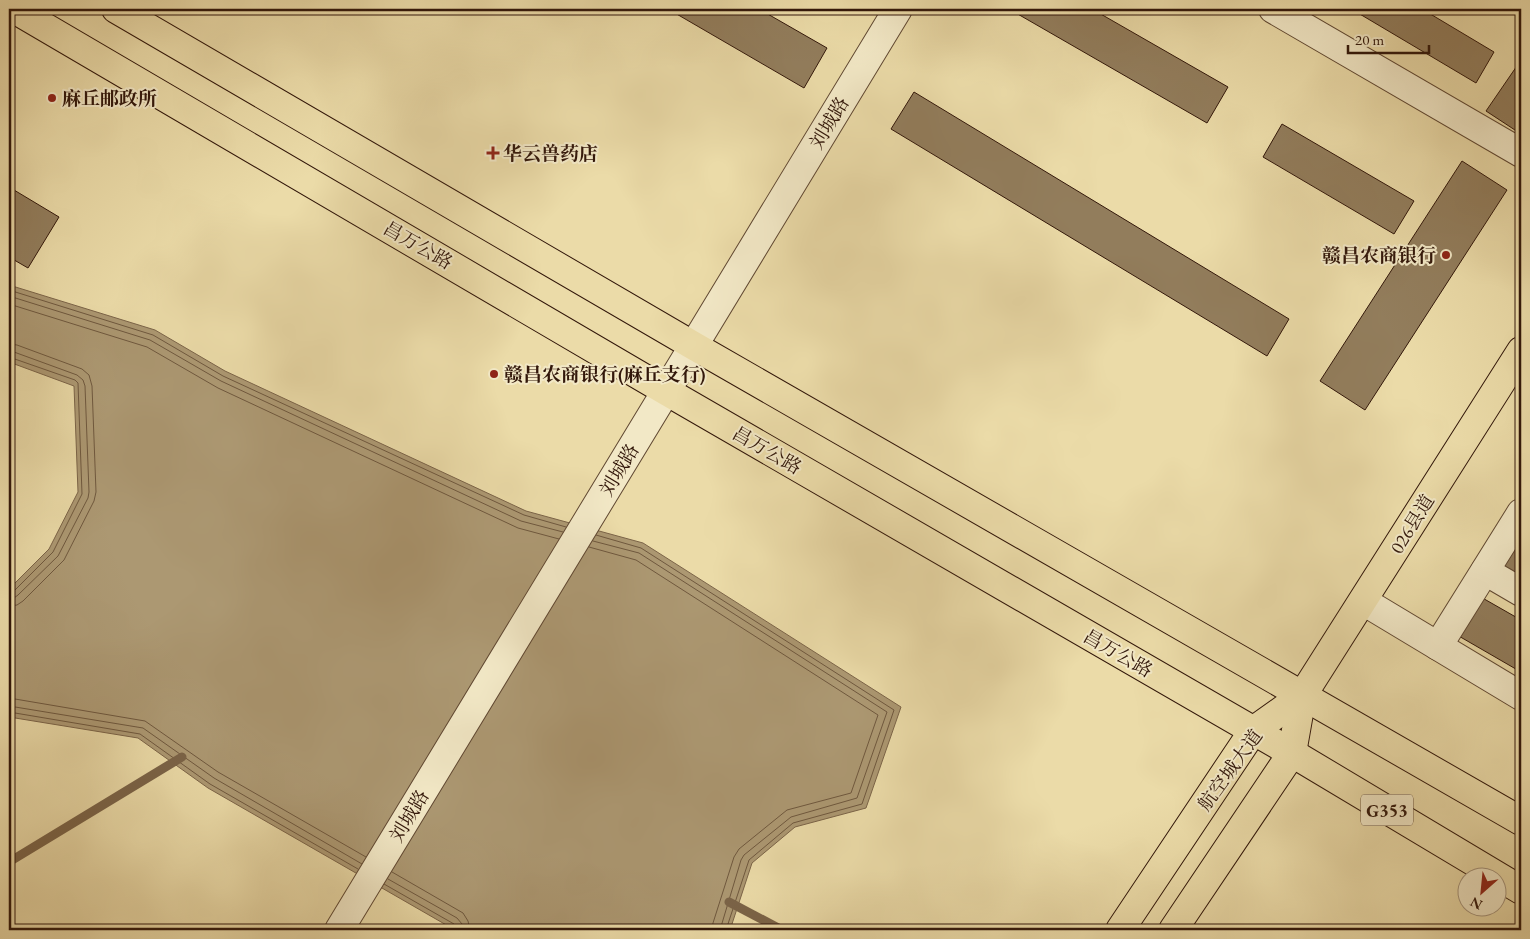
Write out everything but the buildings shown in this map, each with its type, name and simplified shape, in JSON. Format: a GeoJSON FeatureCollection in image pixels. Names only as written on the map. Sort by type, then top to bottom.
{"type":"FeatureCollection","features":[{"type":"Feature","properties":{"kind":"main road","name":"昌万公路"},"geometry":{"type":"LineString","coordinates":[[14,9],[666,391],[1292,753],[1521,890]]}},
{"type":"Feature","properties":{"kind":"main road"},"geometry":{"type":"LineString","coordinates":[[116,9],[694,346],[1521,821]]}},
{"type":"Feature","properties":{"kind":"main road","name":"026县道"},"geometry":{"type":"LineString","coordinates":[[1302,696],[1521,351]]}},
{"type":"Feature","properties":{"kind":"main road","name":"航空城大道"},"geometry":{"type":"LineString","coordinates":[[1120,930],[1253,731],[1302,696]]}},
{"type":"Feature","properties":{"kind":"main road","name":"航空城大道"},"geometry":{"type":"LineString","coordinates":[[1173,930],[1292,753],[1302,696]]}},
{"type":"Feature","properties":{"kind":"street","name":"刘城路"},"geometry":{"type":"LineString","coordinates":[[340,930],[898,9]]}},
{"type":"Feature","properties":{"kind":"street"},"geometry":{"type":"LineString","coordinates":[[1273,9],[1521,153]]}},
{"type":"Feature","properties":{"kind":"street"},"geometry":{"type":"LineString","coordinates":[[1438,646],[1521,513]]}},
{"type":"Feature","properties":{"kind":"street"},"geometry":{"type":"LineString","coordinates":[[1485,571],[1521,592]]}},
{"type":"Feature","properties":{"kind":"street"},"geometry":{"type":"LineString","coordinates":[[1363,601],[1521,696]]}},
{"type":"Feature","properties":{"kind":"water"},"geometry":{"type":"Polygon","coordinates":[[[9,285],[155,330],[225,371],[526,511],[643,543],[901,707],[866,808],[795,827],[752,863],[730,930],[455,930],[208,788],[138,738],[9,717],[9,589],[49,549],[78,492],[74,386],[9,362],[9,285]]]}},
{"type":"Feature","properties":{"kind":"waterway"},"geometry":{"type":"LineString","coordinates":[[9,862],[182,757]]}},
{"type":"Feature","properties":{"kind":"waterway"},"geometry":{"type":"LineString","coordinates":[[729,902],[782,930]]}},
{"type":"Feature","properties":{"kind":"place","name":"麻丘邮政所"},"geometry":{"type":"Point","coordinates":[52,98]}},
{"type":"Feature","properties":{"kind":"place","name":"华云兽药店"},"geometry":{"type":"Point","coordinates":[493,153]}},
{"type":"Feature","properties":{"kind":"place","name":"赣昌农商银行"},"geometry":{"type":"Point","coordinates":[1446,255]}},
{"type":"Feature","properties":{"kind":"place","name":"赣昌农商银行(麻丘支行)"},"geometry":{"type":"Point","coordinates":[494,374]}}]}
